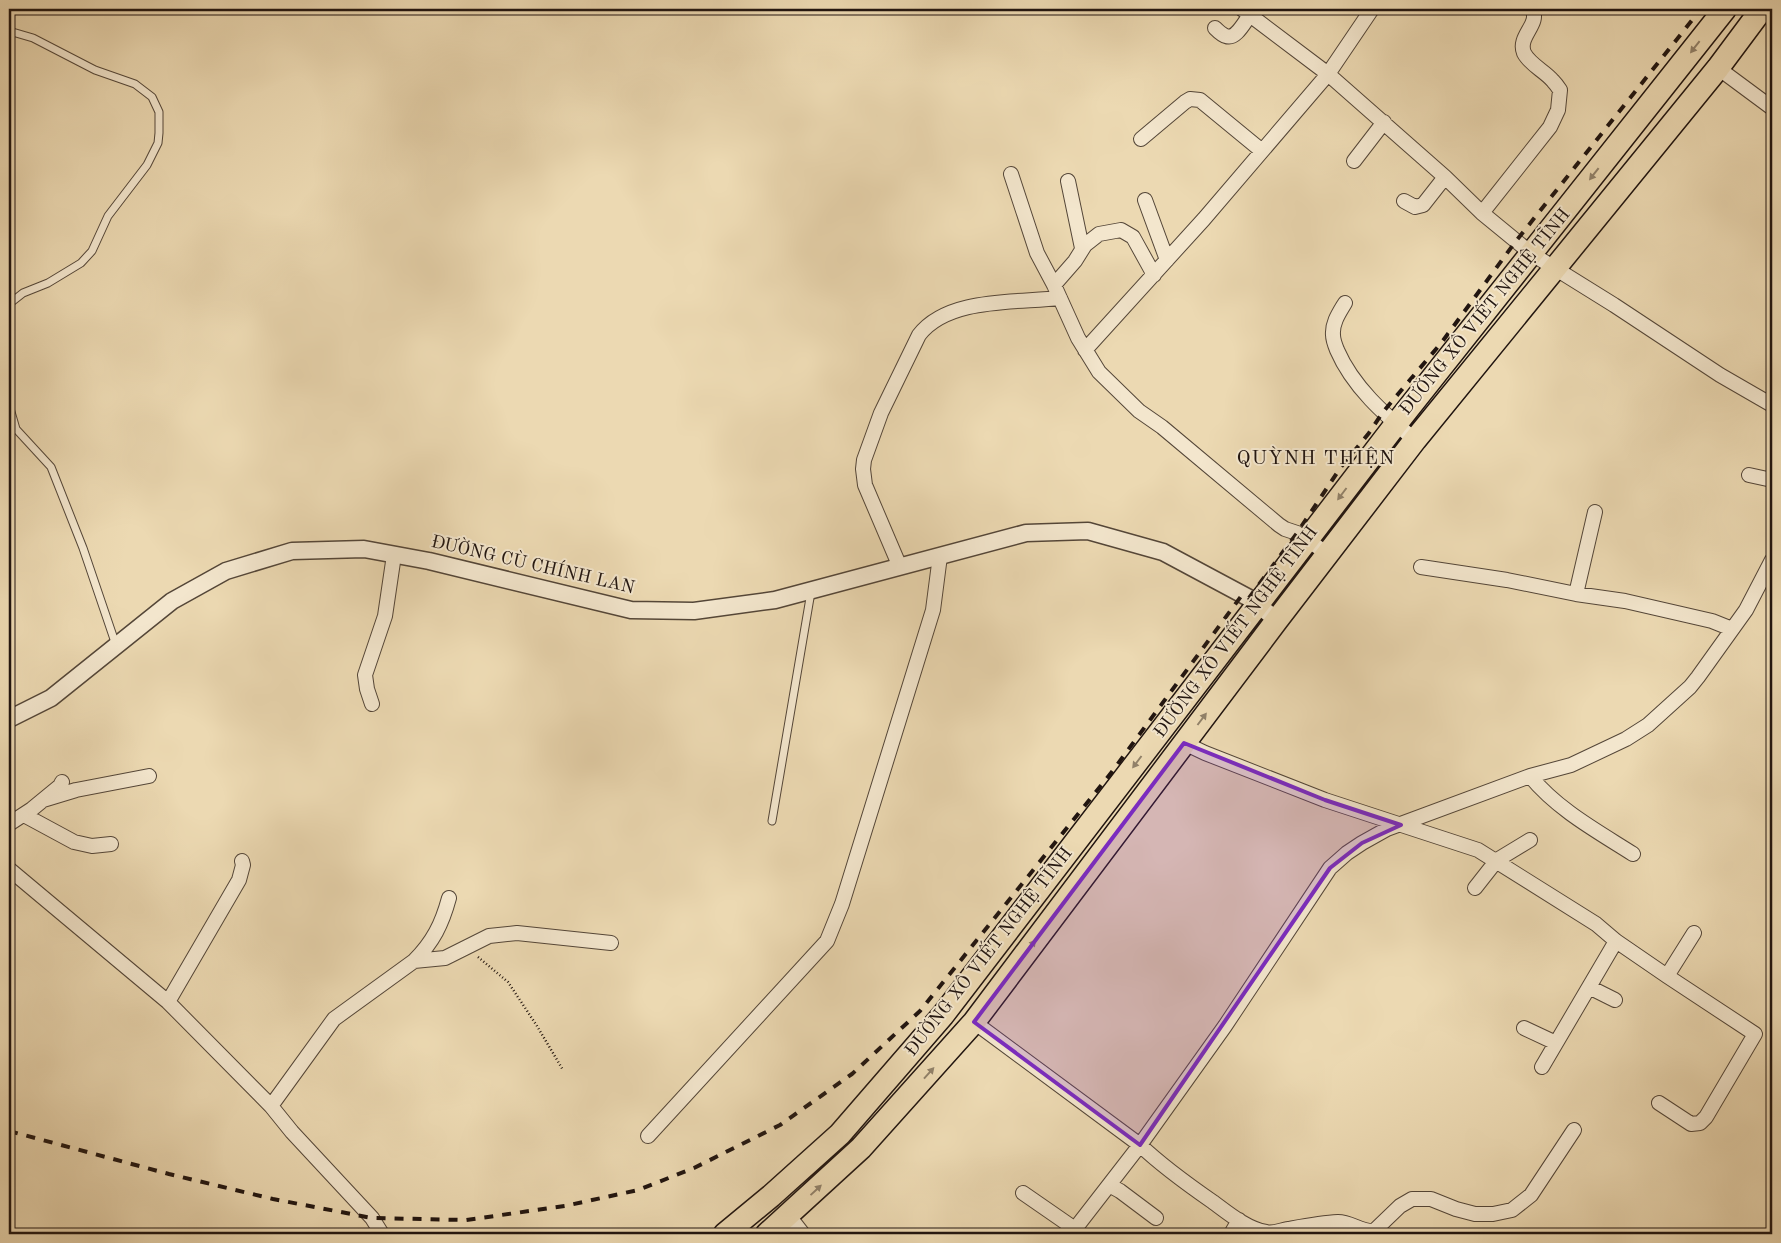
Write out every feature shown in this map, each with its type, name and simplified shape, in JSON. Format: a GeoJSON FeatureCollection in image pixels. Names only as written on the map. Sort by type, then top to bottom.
{"type":"FeatureCollection","features":[{"type":"Feature","properties":{"kind":"highway","name":"ĐƯỜNG XÔ VIẾT NGHỆ TĨNH"},"geometry":{"type":"LineString","coordinates":[[725,1234],[771,1196],[840,1134],[943,1015],[1396,424],[1726,9]]}},
{"type":"Feature","properties":{"kind":"highway","name":"ĐƯỜNG XÔ VIẾT NGHỆ TĨNH"},"geometry":{"type":"LineString","coordinates":[[767,1234],[789,1216],[861,1148],[974,1022],[1415,440],[1718,68],[1762,9]]}},
{"type":"Feature","properties":{"kind":"street"},"geometry":{"type":"LineString","coordinates":[[1085,350],[1154,275],[1328,74],[1372,9]]}},
{"type":"Feature","properties":{"kind":"street"},"geometry":{"type":"LineString","coordinates":[[1482,213],[1550,127],[1558,110],[1560,90],[1524,54],[1524,37],[1534,20],[1535,14],[1532,9]]}},
{"type":"Feature","properties":{"kind":"street"},"geometry":{"type":"LineString","coordinates":[[1215,28],[1226,36],[1235,35],[1246,12],[1328,74],[1445,177],[1482,213],[1532,254],[1720,375],[1772,405]]}},
{"type":"Feature","properties":{"kind":"street"},"geometry":{"type":"LineString","coordinates":[[1718,68],[1772,108]]}},
{"type":"Feature","properties":{"kind":"street"},"geometry":{"type":"LineString","coordinates":[[1141,139],[1184,102],[1194,98],[1206,104],[1262,151]]}},
{"type":"Feature","properties":{"kind":"street"},"geometry":{"type":"LineString","coordinates":[[1354,161],[1384,122]]}},
{"type":"Feature","properties":{"kind":"street"},"geometry":{"type":"LineString","coordinates":[[1011,174],[1033,244],[1085,350],[1099,372],[1139,411],[1162,427],[1279,525],[1308,539],[1328,554]]}},
{"type":"Feature","properties":{"kind":"street"},"geometry":{"type":"LineString","coordinates":[[1404,201],[1412,207],[1423,205],[1445,177]]}},
{"type":"Feature","properties":{"kind":"street"},"geometry":{"type":"LineString","coordinates":[[1068,181],[1082,248]]}},
{"type":"Feature","properties":{"kind":"street"},"geometry":{"type":"LineString","coordinates":[[1145,200],[1167,260]]}},
{"type":"Feature","properties":{"kind":"street"},"geometry":{"type":"LineString","coordinates":[[1054,285],[1075,261],[1082,248],[1099,234],[1121,230],[1133,237],[1154,275]]}},
{"type":"Feature","properties":{"kind":"street"},"geometry":{"type":"LineString","coordinates":[[900,567],[865,485],[863,469],[864,460],[881,413],[919,335],[932,321],[957,310],[1002,302],[1031,302],[1060,298]]}},
{"type":"Feature","properties":{"kind":"street"},"geometry":{"type":"LineString","coordinates":[[1345,303],[1334,323],[1332,338],[1341,359],[1358,386],[1383,412],[1415,440]]}},
{"type":"Feature","properties":{"kind":"street"},"geometry":{"type":"LineString","coordinates":[[1749,474],[1772,480]]}},
{"type":"Feature","properties":{"kind":"street"},"geometry":{"type":"LineString","coordinates":[[1576,594],[1595,512]]}},
{"type":"Feature","properties":{"kind":"street","name":"ĐƯỜNG CÙ CHÍNH LAN"},"geometry":{"type":"LineString","coordinates":[[9,719],[51,698],[172,601],[226,571],[292,551],[364,549],[429,561],[631,610],[694,611],[775,600],[1026,533],[1088,531],[1163,552],[1248,598],[1277,620]]}},
{"type":"Feature","properties":{"kind":"street"},"geometry":{"type":"LineString","coordinates":[[372,704],[366,688],[365,675],[385,616],[394,555]]}},
{"type":"Feature","properties":{"kind":"street"},"geometry":{"type":"LineString","coordinates":[[648,1136],[827,941],[842,904],[933,610],[940,556]]}},
{"type":"Feature","properties":{"kind":"street"},"geometry":{"type":"LineString","coordinates":[[1023,1193],[1073,1232],[1140,1145],[1225,1026],[1330,868],[1347,853],[1387,829],[1530,776],[1571,765],[1626,739],[1648,725],[1690,687],[1746,610],[1772,560]]}},
{"type":"Feature","properties":{"kind":"street"},"geometry":{"type":"LineString","coordinates":[[1420,567],[1507,580],[1650,606],[1712,621],[1732,629]]}},
{"type":"Feature","properties":{"kind":"street"},"geometry":{"type":"LineString","coordinates":[[1184,743],[1325,800],[1478,850],[1497,860],[1596,924],[1616,941],[1755,1034],[1706,1118],[1700,1123],[1691,1124],[1659,1103]]}},
{"type":"Feature","properties":{"kind":"street"},"geometry":{"type":"LineString","coordinates":[[43,800],[76,790],[149,776]]}},
{"type":"Feature","properties":{"kind":"street"},"geometry":{"type":"LineString","coordinates":[[1530,776],[1543,792],[1569,812],[1633,854]]}},
{"type":"Feature","properties":{"kind":"street"},"geometry":{"type":"LineString","coordinates":[[9,824],[43,800],[60,786],[62,782]]}},
{"type":"Feature","properties":{"kind":"street"},"geometry":{"type":"LineString","coordinates":[[24,814],[74,842],[92,846],[111,844]]}},
{"type":"Feature","properties":{"kind":"street"},"geometry":{"type":"LineString","coordinates":[[1475,888],[1497,860],[1530,840]]}},
{"type":"Feature","properties":{"kind":"street"},"geometry":{"type":"LineString","coordinates":[[168,1002],[239,880],[242,861]]}},
{"type":"Feature","properties":{"kind":"street"},"geometry":{"type":"LineString","coordinates":[[9,869],[168,1002],[271,1106],[292,1132],[372,1218],[382,1234]]}},
{"type":"Feature","properties":{"kind":"street"},"geometry":{"type":"LineString","coordinates":[[271,1106],[334,1019],[423,953],[443,921],[449,898]]}},
{"type":"Feature","properties":{"kind":"street"},"geometry":{"type":"LineString","coordinates":[[414,961],[445,958],[489,936],[517,933],[611,943]]}},
{"type":"Feature","properties":{"kind":"street"},"geometry":{"type":"LineString","coordinates":[[1667,976],[1694,933]]}},
{"type":"Feature","properties":{"kind":"street"},"geometry":{"type":"LineString","coordinates":[[1542,1067],[1616,941]]}},
{"type":"Feature","properties":{"kind":"street"},"geometry":{"type":"LineString","coordinates":[[1589,987],[1616,1000]]}},
{"type":"Feature","properties":{"kind":"street"},"geometry":{"type":"LineString","coordinates":[[974,1022],[1140,1145],[1164,1167],[1239,1220],[1265,1232],[1318,1223],[1340,1222],[1374,1231],[1400,1206],[1412,1199],[1431,1199],[1475,1214],[1493,1214],[1512,1210],[1531,1195],[1574,1130]]}},
{"type":"Feature","properties":{"kind":"street"},"geometry":{"type":"LineString","coordinates":[[1524,1028],[1556,1043]]}},
{"type":"Feature","properties":{"kind":"street"},"geometry":{"type":"LineString","coordinates":[[1109,1185],[1120,1190],[1156,1218]]}},
{"type":"Feature","properties":{"kind":"street"},"geometry":{"type":"LineString","coordinates":[[789,1216],[803,1234]]}},
{"type":"Feature","properties":{"kind":"street"},"geometry":{"type":"LineString","coordinates":[[1231,1234],[1239,1220]]}},
{"type":"Feature","properties":{"kind":"lane"},"geometry":{"type":"LineString","coordinates":[[9,31],[33,38],[95,70],[134,84],[152,96],[159,112],[160,133],[158,143],[147,165],[108,216],[92,251],[81,263],[48,283],[23,294],[9,304]]}},
{"type":"Feature","properties":{"kind":"lane"},"geometry":{"type":"LineString","coordinates":[[9,405],[16,430],[51,467],[83,548],[116,646]]}},
{"type":"Feature","properties":{"kind":"lane"},"geometry":{"type":"LineString","coordinates":[[772,821],[811,590]]}},
{"type":"Feature","properties":{"kind":"path"},"geometry":{"type":"LineString","coordinates":[[466,947],[508,982],[563,1070]]}},
{"type":"Feature","properties":{"kind":"highlighted area"},"geometry":{"type":"Polygon","coordinates":[[[1184,743],[1325,800],[1401,825],[1362,843],[1330,868],[1140,1145],[974,1022],[1184,743]]]}},
{"type":"Feature","properties":{"kind":"railway"},"geometry":{"type":"LineString","coordinates":[[9,1131],[169,1174],[273,1199],[372,1218],[466,1220],[565,1206],[638,1190],[694,1168],[780,1125],[852,1074],[920,1011],[1111,773],[1242,595],[1249,598],[1297,533],[1341,467],[1369,433],[1383,412],[1442,342],[1516,241],[1701,9]]}},
{"type":"Feature","properties":{"kind":"district","name":"QUỲNH THIỆN"},"geometry":{"type":"Point","coordinates":[1316,459]}}]}
